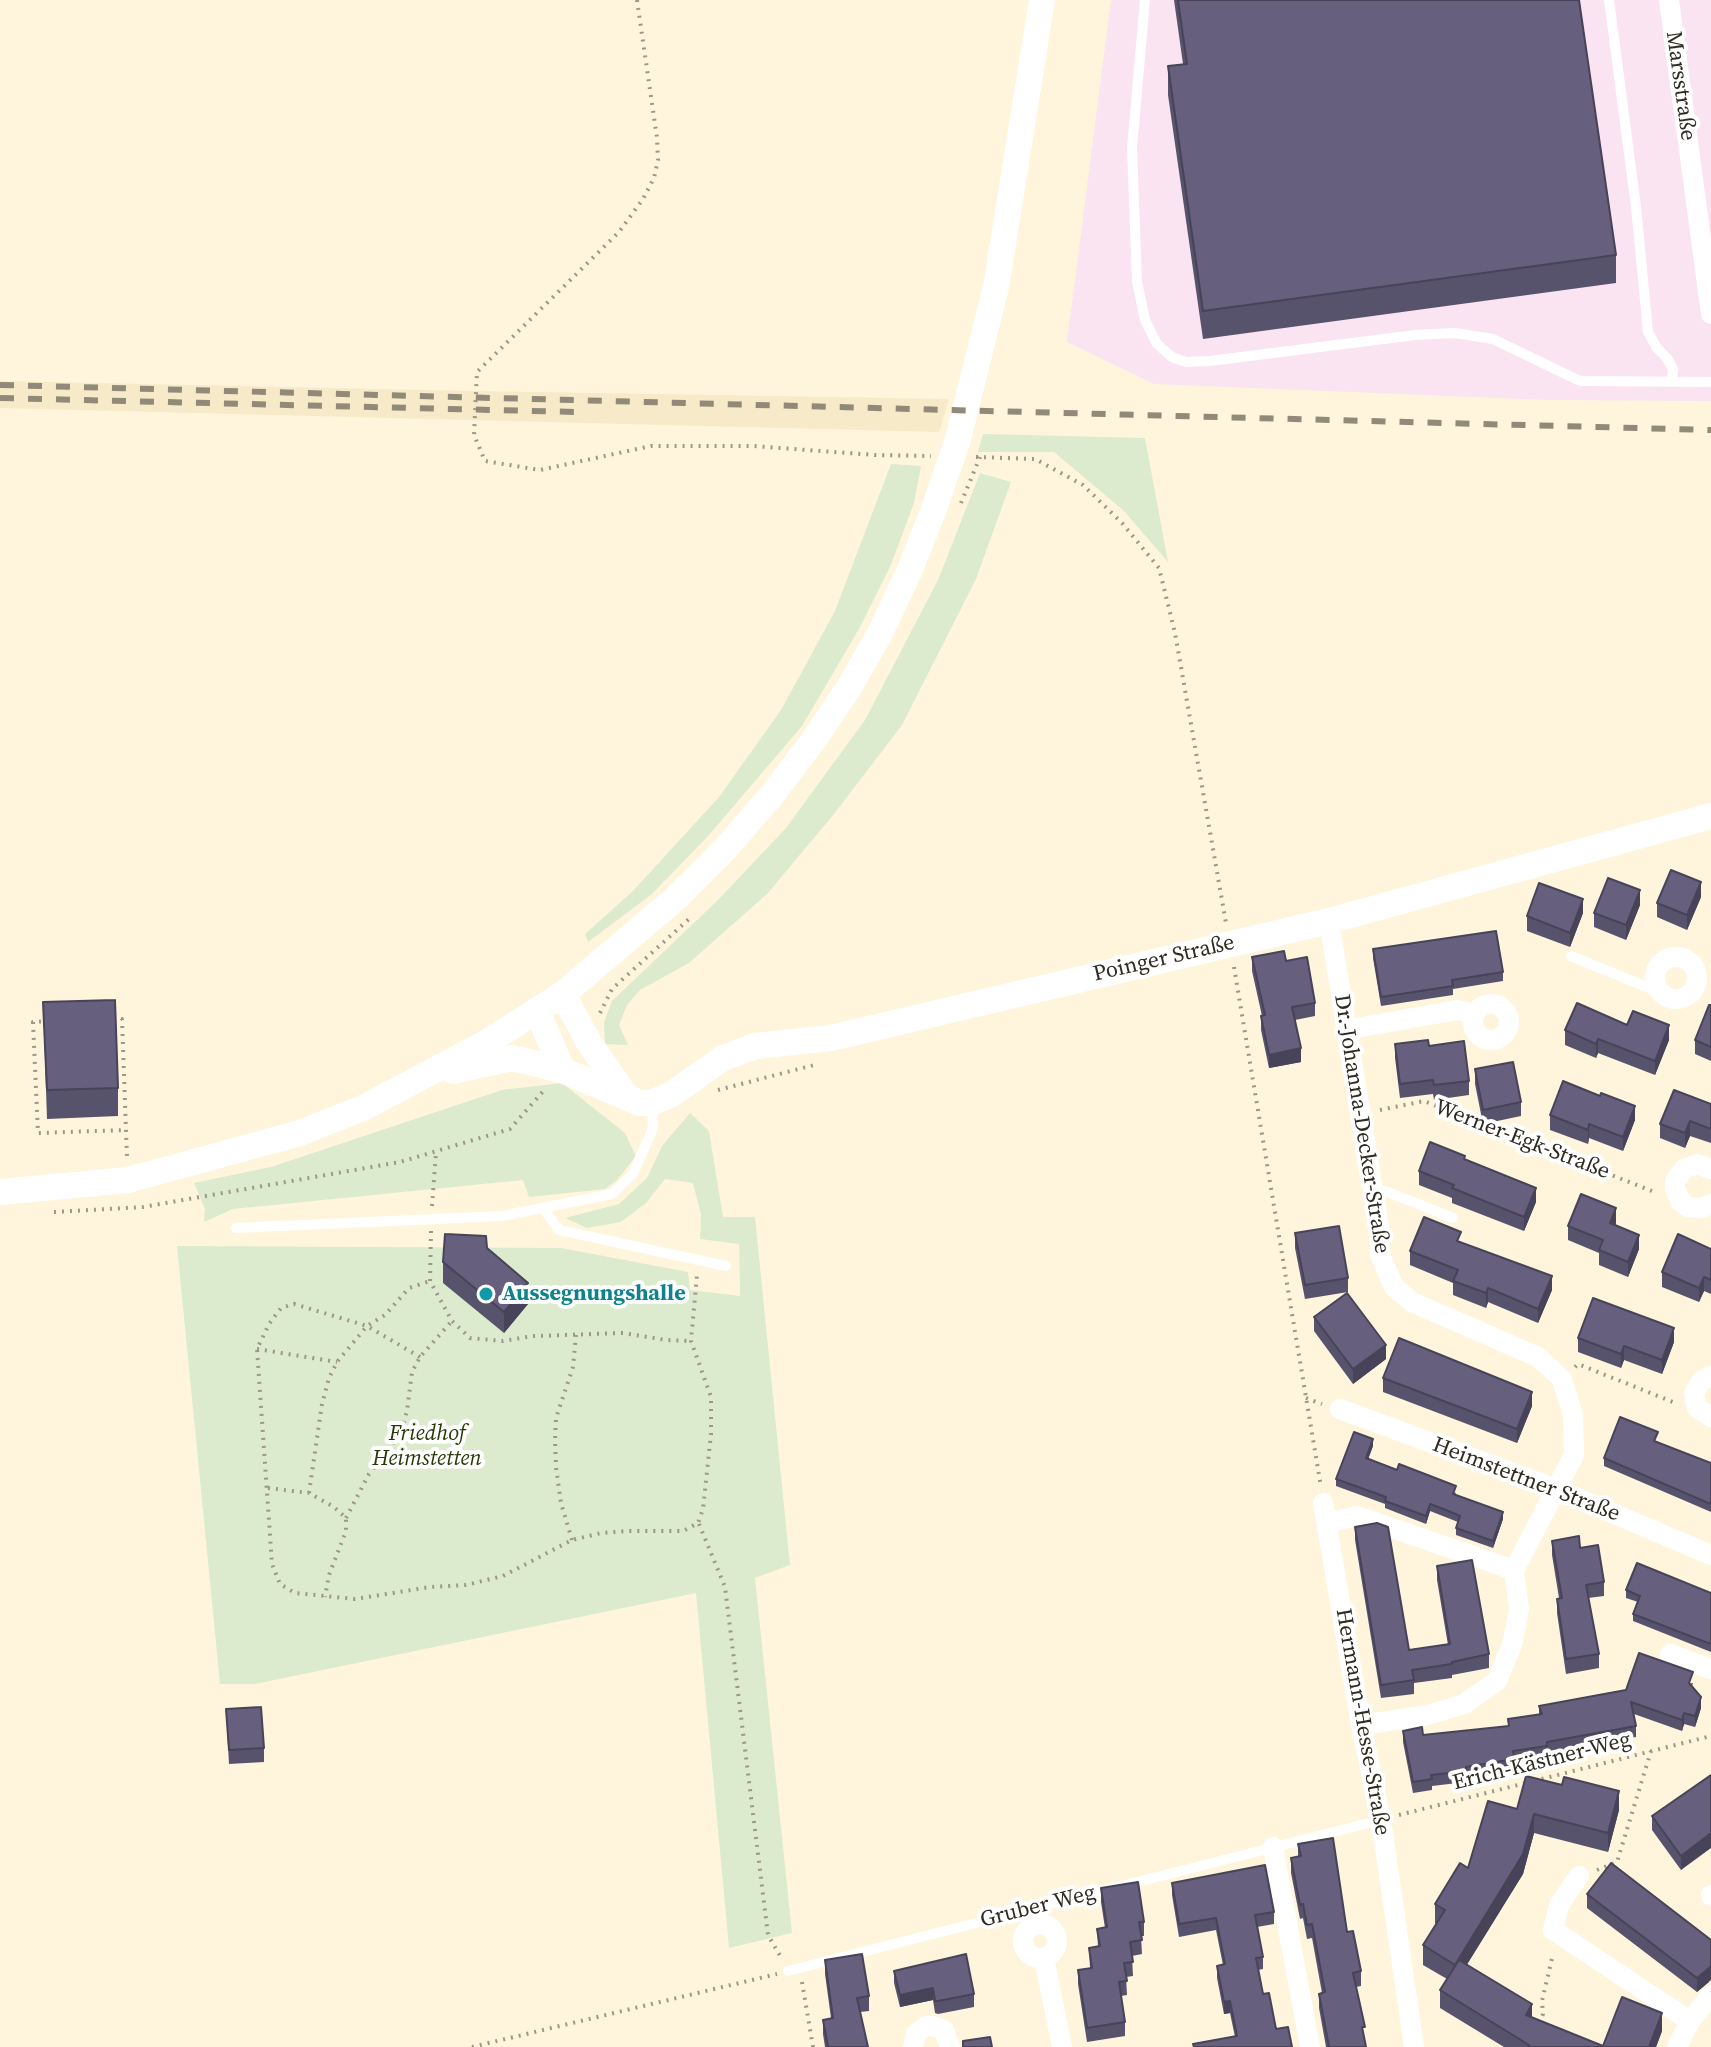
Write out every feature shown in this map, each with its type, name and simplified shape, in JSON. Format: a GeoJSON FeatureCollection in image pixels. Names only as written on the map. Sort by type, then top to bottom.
{"type":"FeatureCollection","features":[{"type":"Feature","properties":{"kind":"street"},"geometry":{"type":"LineString","coordinates":[[0,1192],[128,1180],[300,1133],[363,1108],[429,1075],[563,994],[675,899],[725,849],[772,795],[815,738],[878,637],[934,509],[958,439],[996,287],[1042,0]]}},
{"type":"Feature","properties":{"kind":"street","name":"Marsstraße"},"geometry":{"type":"LineString","coordinates":[[1669,0],[1698,180],[1711,314]]}},
{"type":"Feature","properties":{"kind":"street","name":"Poinger Straße"},"geometry":{"type":"LineString","coordinates":[[651,1103],[672,1094],[723,1058],[756,1046],[831,1038],[1231,950],[1711,816]]}},
{"type":"Feature","properties":{"kind":"street","name":"Dr.-Johanna-Decker-Straße"},"geometry":{"type":"LineString","coordinates":[[1329,921],[1380,1232],[1380,1255],[1394,1287],[1412,1302],[1538,1357],[1562,1379]]}},
{"type":"Feature","properties":{"kind":"street"},"geometry":{"type":"LineString","coordinates":[[1671,957],[1685,959],[1703,970],[1697,977],[1694,989],[1684,998],[1671,999],[1659,992],[1654,979],[1664,960],[1671,957]]}},
{"type":"Feature","properties":{"kind":"street"},"geometry":{"type":"LineString","coordinates":[[563,994],[588,1041],[625,1095]]}},
{"type":"Feature","properties":{"kind":"street"},"geometry":{"type":"LineString","coordinates":[[537,1010],[562,1070]]}},
{"type":"Feature","properties":{"kind":"street"},"geometry":{"type":"LineString","coordinates":[[1345,1030],[1458,1010],[1475,1015]]}},
{"type":"Feature","properties":{"kind":"street"},"geometry":{"type":"LineString","coordinates":[[429,1075],[512,1058],[562,1070],[640,1103],[651,1103]]}},
{"type":"Feature","properties":{"kind":"street"},"geometry":{"type":"LineString","coordinates":[[1710,1205],[1695,1208],[1681,1202],[1675,1189],[1678,1175],[1690,1165],[1704,1165],[1711,1169]]}},
{"type":"Feature","properties":{"kind":"street"},"geometry":{"type":"LineString","coordinates":[[1707,1415],[1697,1408],[1694,1394],[1701,1381],[1711,1376]]}},
{"type":"Feature","properties":{"kind":"street"},"geometry":{"type":"LineString","coordinates":[[1361,1725],[1428,1715],[1464,1704],[1497,1681],[1512,1645],[1519,1609],[1514,1570],[1574,1455],[1573,1415],[1562,1379]]}},
{"type":"Feature","properties":{"kind":"street","name":"Heimstettner Straße"},"geometry":{"type":"LineString","coordinates":[[1340,1409],[1556,1489],[1711,1555]]}},
{"type":"Feature","properties":{"kind":"street"},"geometry":{"type":"LineString","coordinates":[[1325,1513],[1357,1516],[1514,1570]]}},
{"type":"Feature","properties":{"kind":"street","name":"Hermann-Hesse-Straße"},"geometry":{"type":"LineString","coordinates":[[1325,1513],[1361,1725],[1381,1820],[1414,2047]]}},
{"type":"Feature","properties":{"kind":"street"},"geometry":{"type":"LineString","coordinates":[[1670,1654],[1711,1669]]}},
{"type":"Feature","properties":{"kind":"street"},"geometry":{"type":"LineString","coordinates":[[1273,1847],[1310,2047]]}},
{"type":"Feature","properties":{"kind":"street"},"geometry":{"type":"LineString","coordinates":[[1579,1876],[1559,1905],[1553,1930],[1690,2021]]}},
{"type":"Feature","properties":{"kind":"street"},"geometry":{"type":"LineString","coordinates":[[1044,1958],[1062,2047]]}},
{"type":"Feature","properties":{"kind":"street"},"geometry":{"type":"LineString","coordinates":[[1677,2047],[1690,2021],[1711,1995]]}},
{"type":"Feature","properties":{"kind":"street"},"geometry":{"type":"LineString","coordinates":[[913,2047],[913,2040],[920,2029],[933,2026],[944,2030],[950,2047]]}},
{"type":"Feature","properties":{"kind":"lane"},"geometry":{"type":"LineString","coordinates":[[1145,0],[1132,148],[1137,282],[1145,320],[1157,344],[1172,357],[1186,362],[1210,361],[1415,335],[1455,333],[1493,339],[1580,381],[1711,382]]}},
{"type":"Feature","properties":{"kind":"lane"},"geometry":{"type":"LineString","coordinates":[[1609,0],[1636,207],[1648,332],[1673,369],[1672,381]]}},
{"type":"Feature","properties":{"kind":"lane"},"geometry":{"type":"LineString","coordinates":[[1571,956],[1659,992]]}},
{"type":"Feature","properties":{"kind":"lane"},"geometry":{"type":"LineString","coordinates":[[236,1228],[502,1216],[612,1194],[633,1174],[653,1128],[651,1103]]}},
{"type":"Feature","properties":{"kind":"lane"},"geometry":{"type":"LineString","coordinates":[[1373,1189],[1453,1218]]}},
{"type":"Feature","properties":{"kind":"lane"},"geometry":{"type":"LineString","coordinates":[[543,1208],[559,1230],[726,1266]]}},
{"type":"Feature","properties":{"kind":"lane","name":"Gruber Weg"},"geometry":{"type":"LineString","coordinates":[[793,1970],[1381,1820]]}},
{"type":"Feature","properties":{"kind":"path"},"geometry":{"type":"LineString","coordinates":[[637,0],[657,138],[658,160],[654,178],[619,232],[477,372],[474,435],[485,461],[540,470],[651,446],[753,446],[935,456]]}},
{"type":"Feature","properties":{"kind":"path"},"geometry":{"type":"LineString","coordinates":[[965,457],[1035,459],[1083,485],[1122,523],[1159,568],[1175,633],[1231,950],[1325,1513]]}},
{"type":"Feature","properties":{"kind":"path"},"geometry":{"type":"LineString","coordinates":[[107,1019],[122,1019],[128,1180]]}},
{"type":"Feature","properties":{"kind":"path"},"geometry":{"type":"LineString","coordinates":[[63,1021],[33,1022],[38,1133],[126,1130]]}},
{"type":"Feature","properties":{"kind":"path","name":"Werner-Egk-Straße"},"geometry":{"type":"LineString","coordinates":[[1360,1114],[1424,1101],[1681,1202]]}},
{"type":"Feature","properties":{"kind":"path"},"geometry":{"type":"LineString","coordinates":[[43,1212],[143,1207],[323,1177],[436,1153],[430,1281],[452,1321],[470,1338],[503,1341],[533,1336],[623,1333],[691,1341]]}},
{"type":"Feature","properties":{"kind":"path"},"geometry":{"type":"LineString","coordinates":[[420,1357],[367,1326],[294,1304],[281,1308],[257,1349],[272,1564],[280,1584],[295,1593],[355,1599],[478,1582],[503,1576],[572,1540],[601,1533],[683,1531],[698,1523],[703,1509],[711,1434],[711,1397],[691,1341],[699,1261]]}},
{"type":"Feature","properties":{"kind":"path"},"geometry":{"type":"LineString","coordinates":[[309,1493],[322,1404],[337,1362],[367,1326],[385,1315],[409,1288],[430,1281]]}},
{"type":"Feature","properties":{"kind":"path"},"geometry":{"type":"LineString","coordinates":[[325,1597],[329,1575],[346,1531],[346,1518],[369,1474],[401,1433],[412,1372],[420,1357],[452,1321]]}},
{"type":"Feature","properties":{"kind":"path"},"geometry":{"type":"LineString","coordinates":[[572,1540],[561,1503],[555,1429],[573,1367],[576,1335]]}},
{"type":"Feature","properties":{"kind":"path"},"geometry":{"type":"LineString","coordinates":[[257,1349],[337,1362]]}},
{"type":"Feature","properties":{"kind":"path"},"geometry":{"type":"LineString","coordinates":[[1562,1379],[1578,1364],[1707,1415]]}},
{"type":"Feature","properties":{"kind":"path"},"geometry":{"type":"LineString","coordinates":[[268,1488],[309,1493],[346,1518]]}},
{"type":"Feature","properties":{"kind":"path"},"geometry":{"type":"LineString","coordinates":[[698,1523],[725,1587],[768,1935],[793,1970],[813,2047]]}},
{"type":"Feature","properties":{"kind":"path","name":"Erich-Kästner-Weg"},"geometry":{"type":"LineString","coordinates":[[1381,1820],[1711,1736]]}},
{"type":"Feature","properties":{"kind":"path"},"geometry":{"type":"LineString","coordinates":[[1579,1876],[1617,1862],[1651,1751]]}},
{"type":"Feature","properties":{"kind":"path"},"geometry":{"type":"LineString","coordinates":[[1538,2025],[1543,2014],[1542,2001],[1553,1953],[1563,1936]]}},
{"type":"Feature","properties":{"kind":"path"},"geometry":{"type":"LineString","coordinates":[[472,2047],[793,1970]]}},
{"type":"Feature","properties":{"kind":"shaded area"},"geometry":{"type":"Polygon","coordinates":[[[1111,0],[1711,0],[1711,401],[1547,400],[1154,384],[1067,342],[1111,0]]]}},
{"type":"Feature","properties":{"kind":"shaded area"},"geometry":{"type":"Polygon","coordinates":[[[0,381],[949,399],[939,432],[0,408],[0,381]]]}},
{"type":"Feature","properties":{"kind":"green space"},"geometry":{"type":"Polygon","coordinates":[[[983,434],[1145,438],[1168,562],[1124,511],[1054,452],[978,452],[983,434]]]}},
{"type":"Feature","properties":{"kind":"green space"},"geometry":{"type":"Polygon","coordinates":[[[891,464],[921,466],[914,503],[890,567],[859,629],[802,726],[709,835],[652,894],[588,942],[585,934],[633,891],[719,797],[781,710],[835,611],[891,464]]]}},
{"type":"Feature","properties":{"kind":"green space"},"geometry":{"type":"Polygon","coordinates":[[[980,473],[1011,482],[976,579],[902,725],[834,814],[767,894],[689,963],[640,990],[627,1005],[619,1025],[628,1045],[605,1044],[604,1022],[612,1001],[718,900],[786,828],[865,720],[938,580],[980,473]]]}},
{"type":"Feature","properties":{"kind":"green space"},"geometry":{"type":"Polygon","coordinates":[[[562,1083],[625,1133],[636,1156],[617,1180],[605,1189],[529,1197],[523,1180],[233,1209],[204,1222],[205,1209],[194,1183],[271,1167],[502,1090],[562,1083]]]}},
{"type":"Feature","properties":{"kind":"green space","name":"Friedhof Heimstetten"},"geometry":{"type":"Polygon","coordinates":[[[690,1113],[709,1131],[723,1217],[755,1217],[790,1565],[755,1578],[792,1933],[729,1948],[696,1593],[255,1684],[220,1684],[177,1246],[561,1248],[688,1272],[690,1290],[740,1296],[739,1244],[700,1239],[701,1214],[693,1183],[665,1179],[646,1203],[621,1222],[587,1228],[565,1218],[619,1204],[647,1178],[662,1146],[690,1113]]]}},
{"type":"Feature","properties":{"kind":"building"},"geometry":{"type":"Polygon","coordinates":[[[1178,0],[1579,0],[1616,255],[1203,311],[1168,66],[1187,64],[1178,0]]]}},
{"type":"Feature","properties":{"kind":"building"},"geometry":{"type":"Polygon","coordinates":[[[1671,870],[1701,882],[1687,915],[1657,903],[1671,870]]]}},
{"type":"Feature","properties":{"kind":"building"},"geometry":{"type":"Polygon","coordinates":[[[1608,878],[1640,890],[1626,925],[1594,913],[1608,878]]]}},
{"type":"Feature","properties":{"kind":"building"},"geometry":{"type":"Polygon","coordinates":[[[1539,883],[1583,899],[1570,933],[1527,916],[1539,883]]]}},
{"type":"Feature","properties":{"kind":"building"},"geometry":{"type":"Polygon","coordinates":[[[1496,931],[1503,972],[1452,980],[1453,986],[1381,997],[1373,949],[1496,931]]]}},
{"type":"Feature","properties":{"kind":"building"},"geometry":{"type":"Polygon","coordinates":[[[1284,951],[1286,961],[1307,957],[1315,1003],[1292,1007],[1301,1048],[1269,1055],[1261,1016],[1265,1015],[1252,957],[1284,951]]]}},
{"type":"Feature","properties":{"kind":"building"},"geometry":{"type":"Polygon","coordinates":[[[115,1000],[118,1088],[47,1090],[43,1002],[115,1000]]]}},
{"type":"Feature","properties":{"kind":"building"},"geometry":{"type":"Polygon","coordinates":[[[1577,1003],[1627,1025],[1633,1011],[1669,1025],[1655,1061],[1598,1039],[1596,1044],[1565,1030],[1577,1003]]]}},
{"type":"Feature","properties":{"kind":"building"},"geometry":{"type":"Polygon","coordinates":[[[1711,1005],[1711,1047],[1695,1040],[1711,1005]]]}},
{"type":"Feature","properties":{"kind":"building"},"geometry":{"type":"Polygon","coordinates":[[[1428,1040],[1429,1046],[1464,1041],[1469,1081],[1434,1085],[1433,1080],[1400,1084],[1395,1044],[1428,1040]]]}},
{"type":"Feature","properties":{"kind":"building"},"geometry":{"type":"Polygon","coordinates":[[[1513,1062],[1521,1102],[1483,1110],[1475,1069],[1513,1062]]]}},
{"type":"Feature","properties":{"kind":"building"},"geometry":{"type":"Polygon","coordinates":[[[1563,1081],[1635,1106],[1623,1137],[1589,1124],[1588,1130],[1550,1115],[1563,1081]]]}},
{"type":"Feature","properties":{"kind":"building"},"geometry":{"type":"Polygon","coordinates":[[[1674,1090],[1711,1104],[1711,1129],[1690,1121],[1685,1133],[1660,1124],[1674,1090]]]}},
{"type":"Feature","properties":{"kind":"building"},"geometry":{"type":"Polygon","coordinates":[[[1430,1142],[1536,1188],[1524,1217],[1419,1171],[1430,1142]]]}},
{"type":"Feature","properties":{"kind":"building"},"geometry":{"type":"Polygon","coordinates":[[[1581,1194],[1616,1208],[1610,1223],[1639,1235],[1628,1262],[1599,1250],[1603,1240],[1568,1226],[1581,1194]]]}},
{"type":"Feature","properties":{"kind":"building"},"geometry":{"type":"Polygon","coordinates":[[[1424,1217],[1461,1232],[1457,1241],[1552,1276],[1538,1309],[1488,1288],[1486,1293],[1453,1281],[1458,1270],[1410,1251],[1424,1217]]]}},
{"type":"Feature","properties":{"kind":"building"},"geometry":{"type":"Polygon","coordinates":[[[1339,1226],[1348,1278],[1305,1285],[1295,1233],[1339,1226]]]}},
{"type":"Feature","properties":{"kind":"building"},"geometry":{"type":"Polygon","coordinates":[[[445,1234],[486,1236],[487,1248],[528,1283],[504,1312],[443,1262],[445,1234]]]}},
{"type":"Feature","properties":{"kind":"building"},"geometry":{"type":"Polygon","coordinates":[[[1678,1234],[1711,1249],[1711,1280],[1704,1277],[1699,1288],[1662,1272],[1678,1234]]]}},
{"type":"Feature","properties":{"kind":"building"},"geometry":{"type":"Polygon","coordinates":[[[1347,1293],[1386,1345],[1353,1369],[1314,1317],[1347,1293]]]}},
{"type":"Feature","properties":{"kind":"building"},"geometry":{"type":"Polygon","coordinates":[[[1593,1298],[1674,1328],[1662,1360],[1624,1346],[1621,1354],[1578,1338],[1593,1298]]]}},
{"type":"Feature","properties":{"kind":"building"},"geometry":{"type":"Polygon","coordinates":[[[1399,1338],[1532,1392],[1517,1429],[1383,1378],[1399,1338]]]}},
{"type":"Feature","properties":{"kind":"building"},"geometry":{"type":"Polygon","coordinates":[[[1620,1417],[1658,1432],[1654,1441],[1711,1463],[1711,1504],[1604,1458],[1620,1417]]]}},
{"type":"Feature","properties":{"kind":"building"},"geometry":{"type":"Polygon","coordinates":[[[1354,1432],[1373,1439],[1366,1458],[1397,1470],[1399,1464],[1456,1486],[1453,1494],[1503,1512],[1493,1541],[1456,1528],[1460,1516],[1446,1510],[1430,1504],[1426,1516],[1336,1479],[1354,1432]]]}},
{"type":"Feature","properties":{"kind":"building"},"geometry":{"type":"Polygon","coordinates":[[[1377,1523],[1388,1527],[1409,1650],[1450,1644],[1437,1566],[1472,1560],[1489,1654],[1412,1670],[1414,1680],[1381,1685],[1355,1527],[1377,1523]]]}},
{"type":"Feature","properties":{"kind":"building"},"geometry":{"type":"Polygon","coordinates":[[[1579,1536],[1580,1548],[1598,1545],[1604,1582],[1586,1585],[1599,1654],[1566,1659],[1557,1599],[1562,1598],[1552,1541],[1579,1536]]]}},
{"type":"Feature","properties":{"kind":"building"},"geometry":{"type":"Polygon","coordinates":[[[1637,1563],[1711,1593],[1711,1644],[1633,1614],[1640,1596],[1626,1590],[1637,1563]]]}},
{"type":"Feature","properties":{"kind":"building"},"geometry":{"type":"Polygon","coordinates":[[[1639,1653],[1693,1672],[1689,1683],[1701,1697],[1695,1716],[1684,1713],[1682,1720],[1631,1702],[1636,1726],[1547,1742],[1547,1746],[1513,1751],[1514,1759],[1466,1767],[1466,1771],[1431,1775],[1432,1779],[1413,1782],[1403,1731],[1422,1727],[1423,1735],[1509,1726],[1508,1719],[1542,1714],[1539,1706],[1626,1690],[1639,1653]]]}},
{"type":"Feature","properties":{"kind":"building"},"geometry":{"type":"Polygon","coordinates":[[[261,1707],[264,1748],[229,1750],[226,1709],[261,1707]]]}},
{"type":"Feature","properties":{"kind":"building"},"geometry":{"type":"Polygon","coordinates":[[[1711,1775],[1711,1833],[1681,1856],[1652,1816],[1711,1775]]]}},
{"type":"Feature","properties":{"kind":"building"},"geometry":{"type":"Polygon","coordinates":[[[1526,1776],[1562,1785],[1564,1777],[1619,1791],[1608,1833],[1534,1814],[1523,1854],[1455,1965],[1423,1945],[1445,1910],[1435,1904],[1460,1863],[1468,1868],[1488,1801],[1517,1809],[1526,1776]]]}},
{"type":"Feature","properties":{"kind":"building"},"geometry":{"type":"Polygon","coordinates":[[[1333,1838],[1347,1932],[1353,1931],[1361,1971],[1353,1973],[1365,2027],[1362,2027],[1366,2047],[1329,2047],[1319,1994],[1325,1992],[1312,1924],[1307,1925],[1303,1904],[1300,1905],[1291,1858],[1301,1856],[1298,1844],[1333,1838]]]}},
{"type":"Feature","properties":{"kind":"building"},"geometry":{"type":"Polygon","coordinates":[[[1611,1863],[1711,1940],[1709,1968],[1697,1978],[1587,1894],[1611,1863]]]}},
{"type":"Feature","properties":{"kind":"building"},"geometry":{"type":"Polygon","coordinates":[[[1265,1865],[1274,1912],[1255,1915],[1263,1957],[1256,1958],[1263,1994],[1269,1993],[1276,2029],[1288,2027],[1292,2047],[1194,2047],[1193,2044],[1237,2036],[1230,2001],[1224,2002],[1217,1966],[1225,1964],[1216,1918],[1179,1924],[1172,1883],[1265,1865]]]}},
{"type":"Feature","properties":{"kind":"building"},"geometry":{"type":"Polygon","coordinates":[[[1138,1882],[1144,1922],[1139,1922],[1142,1940],[1130,1942],[1133,1962],[1124,1963],[1127,1981],[1119,1982],[1125,2022],[1087,2028],[1078,1970],[1092,1968],[1089,1948],[1100,1946],[1097,1929],[1107,1927],[1101,1888],[1138,1882]]]}},
{"type":"Feature","properties":{"kind":"building"},"geometry":{"type":"Polygon","coordinates":[[[862,1954],[869,1996],[857,1998],[868,2047],[828,2047],[823,2020],[833,2018],[825,1960],[862,1954]]]}},
{"type":"Feature","properties":{"kind":"building"},"geometry":{"type":"Polygon","coordinates":[[[966,1954],[974,1994],[935,2001],[933,1988],[900,1995],[894,1971],[966,1954]]]}},
{"type":"Feature","properties":{"kind":"building"},"geometry":{"type":"Polygon","coordinates":[[[1459,1960],[1532,2004],[1526,2015],[1603,2046],[1622,1997],[1662,2013],[1649,2047],[1528,2047],[1440,1990],[1459,1960]]]}},
{"type":"Feature","properties":{"kind":"building"},"geometry":{"type":"Polygon","coordinates":[[[990,2037],[992,2047],[963,2047],[963,2041],[990,2037]]]}},
{"type":"Feature","properties":{"kind":"railway"},"geometry":{"type":"LineString","coordinates":[[0,385],[1711,430]]}},
{"type":"Feature","properties":{"kind":"railway"},"geometry":{"type":"LineString","coordinates":[[0,398],[576,412]]}},
{"type":"Feature","properties":{"kind":"place","name":"Aussegnungshalle"},"geometry":{"type":"Point","coordinates":[486,1294]}}]}
